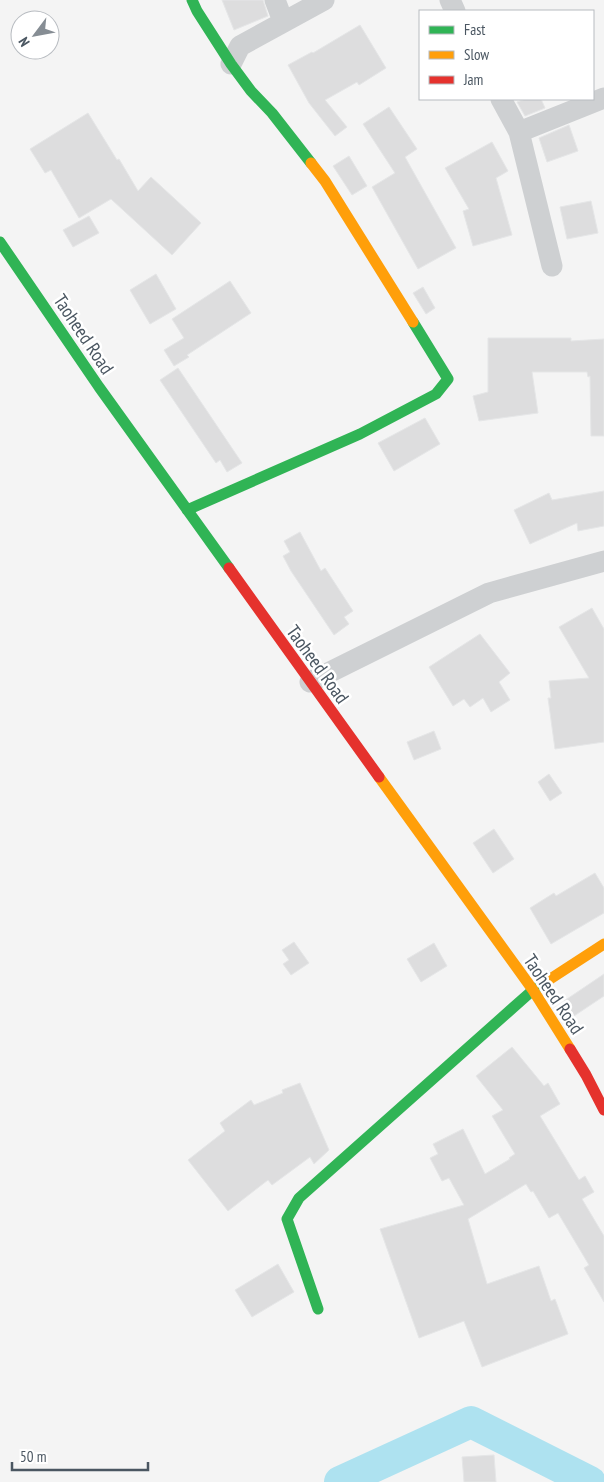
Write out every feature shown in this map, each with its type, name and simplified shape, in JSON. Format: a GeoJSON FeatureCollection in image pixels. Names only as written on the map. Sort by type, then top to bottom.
{"type":"FeatureCollection","features":[{"type":"Feature","properties":{"kind":"street"},"geometry":{"type":"LineString","coordinates":[[186,510],[360,434],[436,394],[448,378],[325,181],[231,64],[192,0]]}},
{"type":"Feature","properties":{"kind":"street"},"geometry":{"type":"LineString","coordinates":[[275,0],[283,21]]}},
{"type":"Feature","properties":{"kind":"street"},"geometry":{"type":"LineString","coordinates":[[231,64],[240,46],[324,0]]}},
{"type":"Feature","properties":{"kind":"street"},"geometry":{"type":"LineString","coordinates":[[518,132],[604,98]]}},
{"type":"Feature","properties":{"kind":"street"},"geometry":{"type":"LineString","coordinates":[[502,100],[518,132],[552,266]]}},
{"type":"Feature","properties":{"kind":"street","name":"Taoheed Road"},"geometry":{"type":"LineString","coordinates":[[0,242],[186,510],[533,990],[586,1075],[604,1110]]}},
{"type":"Feature","properties":{"kind":"street"},"geometry":{"type":"LineString","coordinates":[[310,682],[489,593],[604,561]]}},
{"type":"Feature","properties":{"kind":"street"},"geometry":{"type":"LineString","coordinates":[[318,1309],[288,1219],[299,1198],[533,990],[604,944]]}},
{"type":"Feature","properties":{"kind":"building"},"geometry":{"type":"Polygon","coordinates":[[[222,0],[263,0],[268,16],[234,30],[222,0]]]}},
{"type":"Feature","properties":{"kind":"building"},"geometry":{"type":"Polygon","coordinates":[[[360,25],[386,68],[359,85],[357,82],[325,100],[347,127],[335,136],[309,103],[288,65],[313,53],[360,25]]]}},
{"type":"Feature","properties":{"kind":"building"},"geometry":{"type":"Polygon","coordinates":[[[523,100],[541,100],[545,108],[525,116],[517,102],[523,100]]]}},
{"type":"Feature","properties":{"kind":"building"},"geometry":{"type":"Polygon","coordinates":[[[389,107],[417,149],[405,157],[456,248],[418,269],[372,187],[395,173],[363,124],[389,107]]]}},
{"type":"Feature","properties":{"kind":"building"},"geometry":{"type":"Polygon","coordinates":[[[88,113],[138,191],[151,177],[201,223],[172,255],[111,199],[79,218],[51,170],[45,173],[30,149],[88,113]]]}},
{"type":"Feature","properties":{"kind":"building"},"geometry":{"type":"Polygon","coordinates":[[[569,125],[578,151],[547,162],[539,138],[569,125]]]}},
{"type":"Feature","properties":{"kind":"building"},"geometry":{"type":"Polygon","coordinates":[[[492,142],[508,171],[496,178],[512,235],[473,246],[463,211],[469,209],[445,168],[492,142]]]}},
{"type":"Feature","properties":{"kind":"building"},"geometry":{"type":"Polygon","coordinates":[[[349,156],[367,186],[352,195],[333,166],[349,156]]]}},
{"type":"Feature","properties":{"kind":"building"},"geometry":{"type":"Polygon","coordinates":[[[591,201],[598,233],[567,239],[560,207],[591,201]]]}},
{"type":"Feature","properties":{"kind":"building"},"geometry":{"type":"Polygon","coordinates":[[[89,216],[99,233],[73,247],[63,230],[89,216]]]}},
{"type":"Feature","properties":{"kind":"building"},"geometry":{"type":"Polygon","coordinates":[[[156,274],[176,309],[150,324],[130,290],[156,274]]]}},
{"type":"Feature","properties":{"kind":"building"},"geometry":{"type":"Polygon","coordinates":[[[230,281],[251,313],[187,355],[189,357],[174,366],[164,350],[184,338],[172,319],[230,281]]]}},
{"type":"Feature","properties":{"kind":"building"},"geometry":{"type":"Polygon","coordinates":[[[423,287],[435,308],[426,314],[413,293],[423,287]]]}},
{"type":"Feature","properties":{"kind":"building"},"geometry":{"type":"Polygon","coordinates":[[[488,338],[571,338],[571,341],[604,339],[604,436],[591,436],[590,376],[588,377],[587,372],[532,372],[538,413],[479,421],[473,396],[488,392],[488,338]]]}},
{"type":"Feature","properties":{"kind":"building"},"geometry":{"type":"Polygon","coordinates":[[[178,368],[242,463],[227,472],[220,460],[216,463],[160,380],[178,368]]]}},
{"type":"Feature","properties":{"kind":"building"},"geometry":{"type":"Polygon","coordinates":[[[425,418],[440,444],[394,471],[378,443],[425,418]]]}},
{"type":"Feature","properties":{"kind":"building"},"geometry":{"type":"Polygon","coordinates":[[[604,491],[604,526],[578,531],[577,523],[530,544],[514,510],[549,493],[552,500],[604,491]]]}},
{"type":"Feature","properties":{"kind":"building"},"geometry":{"type":"Polygon","coordinates":[[[300,532],[321,571],[325,568],[353,611],[344,617],[349,624],[334,635],[283,556],[290,552],[284,541],[300,532]]]}},
{"type":"Feature","properties":{"kind":"building"},"geometry":{"type":"Polygon","coordinates":[[[592,608],[604,629],[604,742],[555,749],[548,698],[551,698],[549,681],[589,678],[559,627],[592,608]]]}},
{"type":"Feature","properties":{"kind":"building"},"geometry":{"type":"Polygon","coordinates":[[[480,634],[510,673],[499,682],[510,700],[491,712],[483,698],[470,707],[464,699],[453,706],[429,667],[480,634]]]}},
{"type":"Feature","properties":{"kind":"building"},"geometry":{"type":"Polygon","coordinates":[[[434,731],[441,749],[414,760],[407,742],[434,731]]]}},
{"type":"Feature","properties":{"kind":"building"},"geometry":{"type":"Polygon","coordinates":[[[549,774],[562,793],[550,801],[538,782],[549,774]]]}},
{"type":"Feature","properties":{"kind":"building"},"geometry":{"type":"Polygon","coordinates":[[[494,829],[514,859],[493,873],[473,843],[494,829]]]}},
{"type":"Feature","properties":{"kind":"building"},"geometry":{"type":"Polygon","coordinates":[[[595,873],[604,888],[604,913],[551,944],[530,908],[554,893],[556,896],[595,873]]]}},
{"type":"Feature","properties":{"kind":"building"},"geometry":{"type":"Polygon","coordinates":[[[294,942],[309,963],[291,975],[283,964],[289,960],[282,950],[294,942]]]}},
{"type":"Feature","properties":{"kind":"building"},"geometry":{"type":"Polygon","coordinates":[[[434,943],[447,966],[421,982],[407,959],[434,943]]]}},
{"type":"Feature","properties":{"kind":"building"},"geometry":{"type":"Polygon","coordinates":[[[604,974],[604,996],[574,1016],[564,1001],[604,974]]]}},
{"type":"Feature","properties":{"kind":"building"},"geometry":{"type":"Polygon","coordinates":[[[512,1047],[544,1086],[548,1083],[560,1104],[540,1116],[579,1180],[585,1176],[594,1192],[582,1199],[604,1236],[604,1302],[584,1268],[589,1265],[558,1213],[549,1218],[533,1191],[531,1192],[526,1184],[468,1219],[487,1284],[539,1266],[551,1301],[555,1299],[568,1334],[482,1367],[464,1321],[419,1338],[380,1229],[464,1205],[449,1178],[442,1181],[430,1158],[438,1154],[433,1144],[463,1129],[485,1174],[515,1154],[492,1116],[503,1110],[476,1076],[512,1047]]]}},
{"type":"Feature","properties":{"kind":"building"},"geometry":{"type":"Polygon","coordinates":[[[300,1083],[329,1150],[314,1164],[310,1157],[272,1185],[268,1180],[228,1211],[188,1160],[225,1131],[220,1123],[251,1100],[254,1105],[283,1093],[282,1090],[300,1083]]]}},
{"type":"Feature","properties":{"kind":"building"},"geometry":{"type":"Polygon","coordinates":[[[278,1264],[294,1292],[252,1317],[235,1290],[278,1264]]]}},
{"type":"Feature","properties":{"kind":"building"},"geometry":{"type":"Polygon","coordinates":[[[494,1455],[496,1482],[464,1482],[462,1457],[494,1455]]]}},
{"type":"Feature","properties":{"kind":"waterway"},"geometry":{"type":"LineString","coordinates":[[340,1482],[471,1422],[590,1482]]}},
{"type":"Feature","properties":{"kind":"traffic: fast"},"geometry":{"type":"LineString","coordinates":[[192,0],[231,64],[311,163]]}},
{"type":"Feature","properties":{"kind":"traffic: fast"},"geometry":{"type":"LineString","coordinates":[[0,242],[99,387],[229,568]]}},
{"type":"Feature","properties":{"kind":"traffic: fast"},"geometry":{"type":"LineString","coordinates":[[187,510],[360,434],[436,394],[448,379],[413,322]]}},
{"type":"Feature","properties":{"kind":"traffic: fast"},"geometry":{"type":"LineString","coordinates":[[318,1309],[287,1219],[299,1198],[533,990],[544,983]]}},
{"type":"Feature","properties":{"kind":"traffic: slow"},"geometry":{"type":"LineString","coordinates":[[311,163],[325,181],[413,322]]}},
{"type":"Feature","properties":{"kind":"traffic: slow"},"geometry":{"type":"LineString","coordinates":[[379,777],[533,990],[570,1049]]}},
{"type":"Feature","properties":{"kind":"traffic: slow"},"geometry":{"type":"LineString","coordinates":[[544,983],[604,944]]}},
{"type":"Feature","properties":{"kind":"traffic: jam"},"geometry":{"type":"LineString","coordinates":[[229,568],[379,777]]}},
{"type":"Feature","properties":{"kind":"traffic: jam"},"geometry":{"type":"LineString","coordinates":[[570,1049],[604,1110]]}}]}
